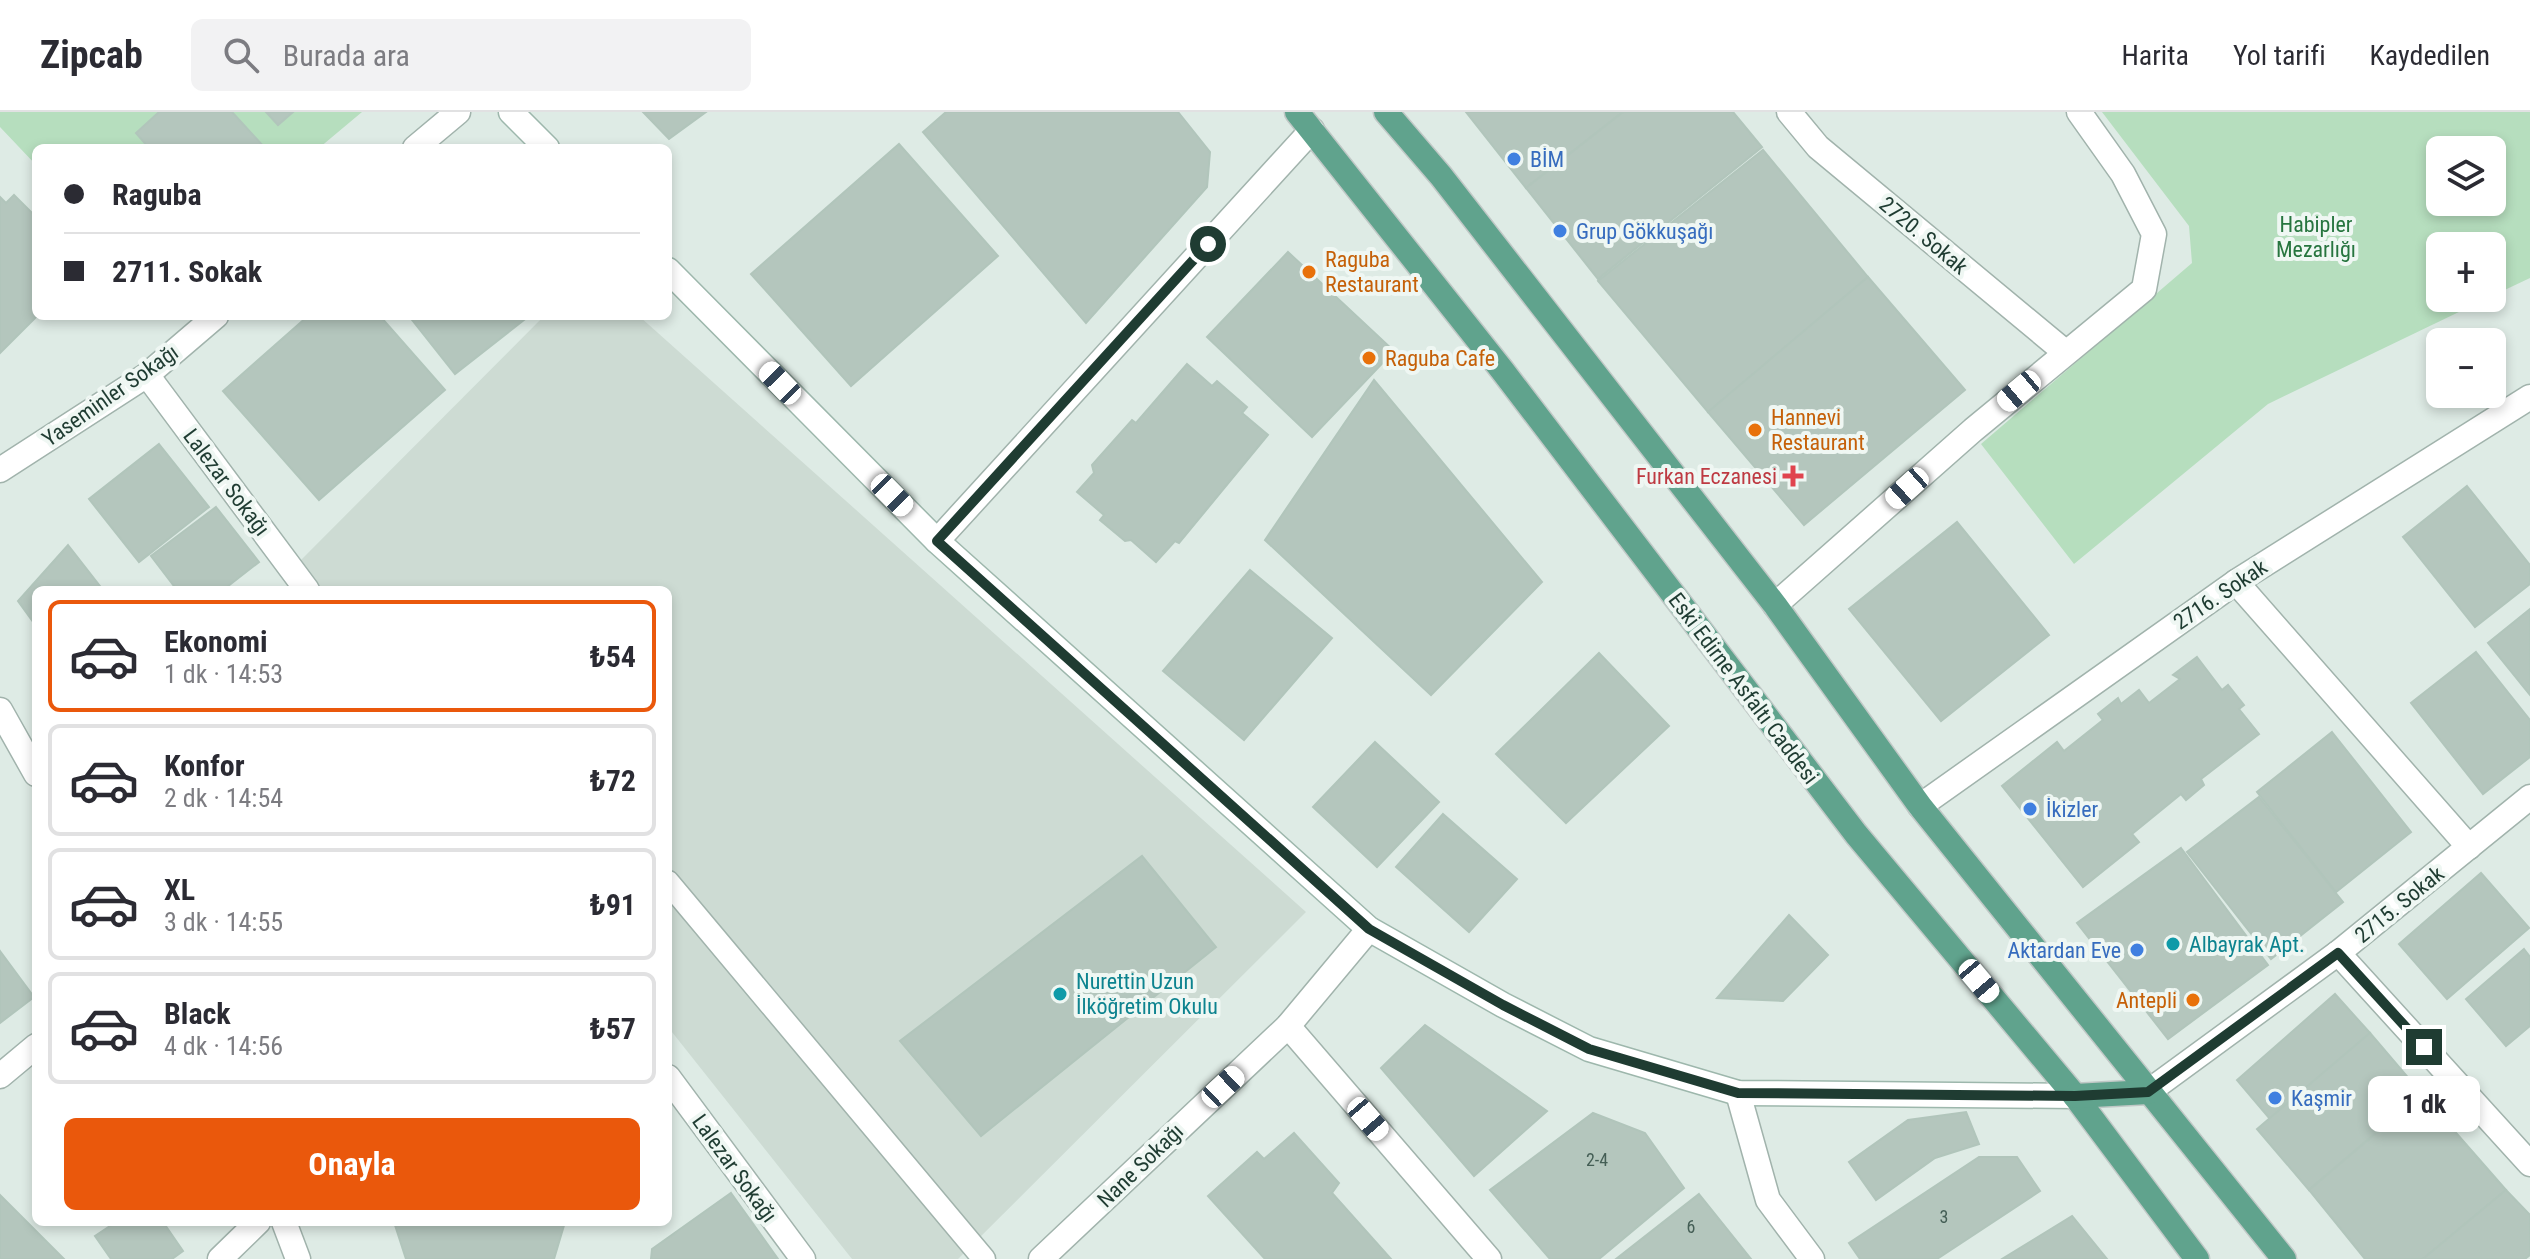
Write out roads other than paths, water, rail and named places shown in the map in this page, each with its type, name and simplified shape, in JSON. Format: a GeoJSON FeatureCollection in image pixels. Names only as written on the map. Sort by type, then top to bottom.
{"type":"FeatureCollection","features":[{"type":"Feature","properties":{"kind":"main road"},"geometry":{"type":"LineString","coordinates":[[1386,112],[1441,176],[1775,605],[1920,806],[2284,1259]]}},
{"type":"Feature","properties":{"kind":"main road","name":"Eski Edirne Asfaltı Caddesi"},"geometry":{"type":"LineString","coordinates":[[1304,121],[1502,370],[1856,834],[2075,1096],[2197,1259]]}},
{"type":"Feature","properties":{"kind":"main road"},"geometry":{"type":"LineString","coordinates":[[2075,1096],[2148,1092]]}},
{"type":"Feature","properties":{"kind":"street"},"geometry":{"type":"LineString","coordinates":[[420,144],[458,112]]}},
{"type":"Feature","properties":{"kind":"street"},"geometry":{"type":"LineString","coordinates":[[511,112],[543,144]]}},
{"type":"Feature","properties":{"kind":"street","name":"2720. Sokak"},"geometry":{"type":"LineString","coordinates":[[1789,112],[1818,147],[2065,352]]}},
{"type":"Feature","properties":{"kind":"street"},"geometry":{"type":"LineString","coordinates":[[1775,605],[2065,352],[2144,289],[2154,234],[2123,174],[2079,112]]}},
{"type":"Feature","properties":{"kind":"street"},"geometry":{"type":"LineString","coordinates":[[937,541],[1304,121]]}},
{"type":"Feature","properties":{"kind":"street"},"geometry":{"type":"LineString","coordinates":[[672,274],[937,541],[1369,929],[1503,1005],[1589,1049],[1738,1093],[2075,1096]]}},
{"type":"Feature","properties":{"kind":"street","name":"Yaseminler Sokağı"},"geometry":{"type":"LineString","coordinates":[[0,470],[147,375],[211,320]]}},
{"type":"Feature","properties":{"kind":"street","name":"Lalezar Sokağı"},"geometry":{"type":"LineString","coordinates":[[147,375],[304,586]]}},
{"type":"Feature","properties":{"kind":"street","name":"2716. Sokak"},"geometry":{"type":"LineString","coordinates":[[1920,806],[2236,582],[2530,397]]}},
{"type":"Feature","properties":{"kind":"street"},"geometry":{"type":"LineString","coordinates":[[2236,582],[2469,847]]}},
{"type":"Feature","properties":{"kind":"street"},"geometry":{"type":"LineString","coordinates":[[0,710],[32,767]]}},
{"type":"Feature","properties":{"kind":"street","name":"2715. Sokak"},"geometry":{"type":"LineString","coordinates":[[2148,1092],[2338,953],[2530,797]]}},
{"type":"Feature","properties":{"kind":"street","name":"Nane Sokağı"},"geometry":{"type":"LineString","coordinates":[[1041,1259],[1288,1026],[1369,929]]}},
{"type":"Feature","properties":{"kind":"street"},"geometry":{"type":"LineString","coordinates":[[2338,953],[2530,1164]]}},
{"type":"Feature","properties":{"kind":"street"},"geometry":{"type":"LineString","coordinates":[[1288,1026],[1489,1259]]}},
{"type":"Feature","properties":{"kind":"street"},"geometry":{"type":"LineString","coordinates":[[0,1076],[32,1049]]}},
{"type":"Feature","properties":{"kind":"street","name":"Lalezar Sokağı"},"geometry":{"type":"LineString","coordinates":[[672,1082],[803,1259]]}},
{"type":"Feature","properties":{"kind":"street"},"geometry":{"type":"LineString","coordinates":[[1738,1093],[1768,1200],[1812,1259]]}},
{"type":"Feature","properties":{"kind":"street"},"geometry":{"type":"LineString","coordinates":[[220,1259],[254,1226]]}},
{"type":"Feature","properties":{"kind":"street"},"geometry":{"type":"LineString","coordinates":[[286,1226],[298,1259]]}},
{"type":"Feature","properties":{"kind":"lane"},"geometry":{"type":"LineString","coordinates":[[672,887],[984,1259]]}},
{"type":"Feature","properties":{"kind":"place","name":"BİM"},"geometry":{"type":"Point","coordinates":[1514,159]}},
{"type":"Feature","properties":{"kind":"place","name":"Grup Gökkuşağı"},"geometry":{"type":"Point","coordinates":[1560,231]}},
{"type":"Feature","properties":{"kind":"place","name":"Raguba Restaurant"},"geometry":{"type":"Point","coordinates":[1309,272]}},
{"type":"Feature","properties":{"kind":"place","name":"Raguba Cafe"},"geometry":{"type":"Point","coordinates":[1369,358]}},
{"type":"Feature","properties":{"kind":"place","name":"Hannevi Restaurant"},"geometry":{"type":"Point","coordinates":[1755,430]}},
{"type":"Feature","properties":{"kind":"place","name":"Furkan Eczanesi"},"geometry":{"type":"Point","coordinates":[1793,476]}},
{"type":"Feature","properties":{"kind":"place","name":"İkizler"},"geometry":{"type":"Point","coordinates":[2030,809]}},
{"type":"Feature","properties":{"kind":"place","name":"Albayrak Apt."},"geometry":{"type":"Point","coordinates":[2173,944]}},
{"type":"Feature","properties":{"kind":"place","name":"Aktardan Eve"},"geometry":{"type":"Point","coordinates":[2137,950]}},
{"type":"Feature","properties":{"kind":"place","name":"Nurettin Uzun İlköğretim Okulu"},"geometry":{"type":"Point","coordinates":[1060,994]}},
{"type":"Feature","properties":{"kind":"place","name":"Antepli"},"geometry":{"type":"Point","coordinates":[2193,1000]}},
{"type":"Feature","properties":{"kind":"place","name":"Kaşmir"},"geometry":{"type":"Point","coordinates":[2275,1098]}},
{"type":"Feature","properties":{"kind":"park label","name":"Habipler Mezarlığı"},"geometry":{"type":"Point","coordinates":[2316,236]}}]}
